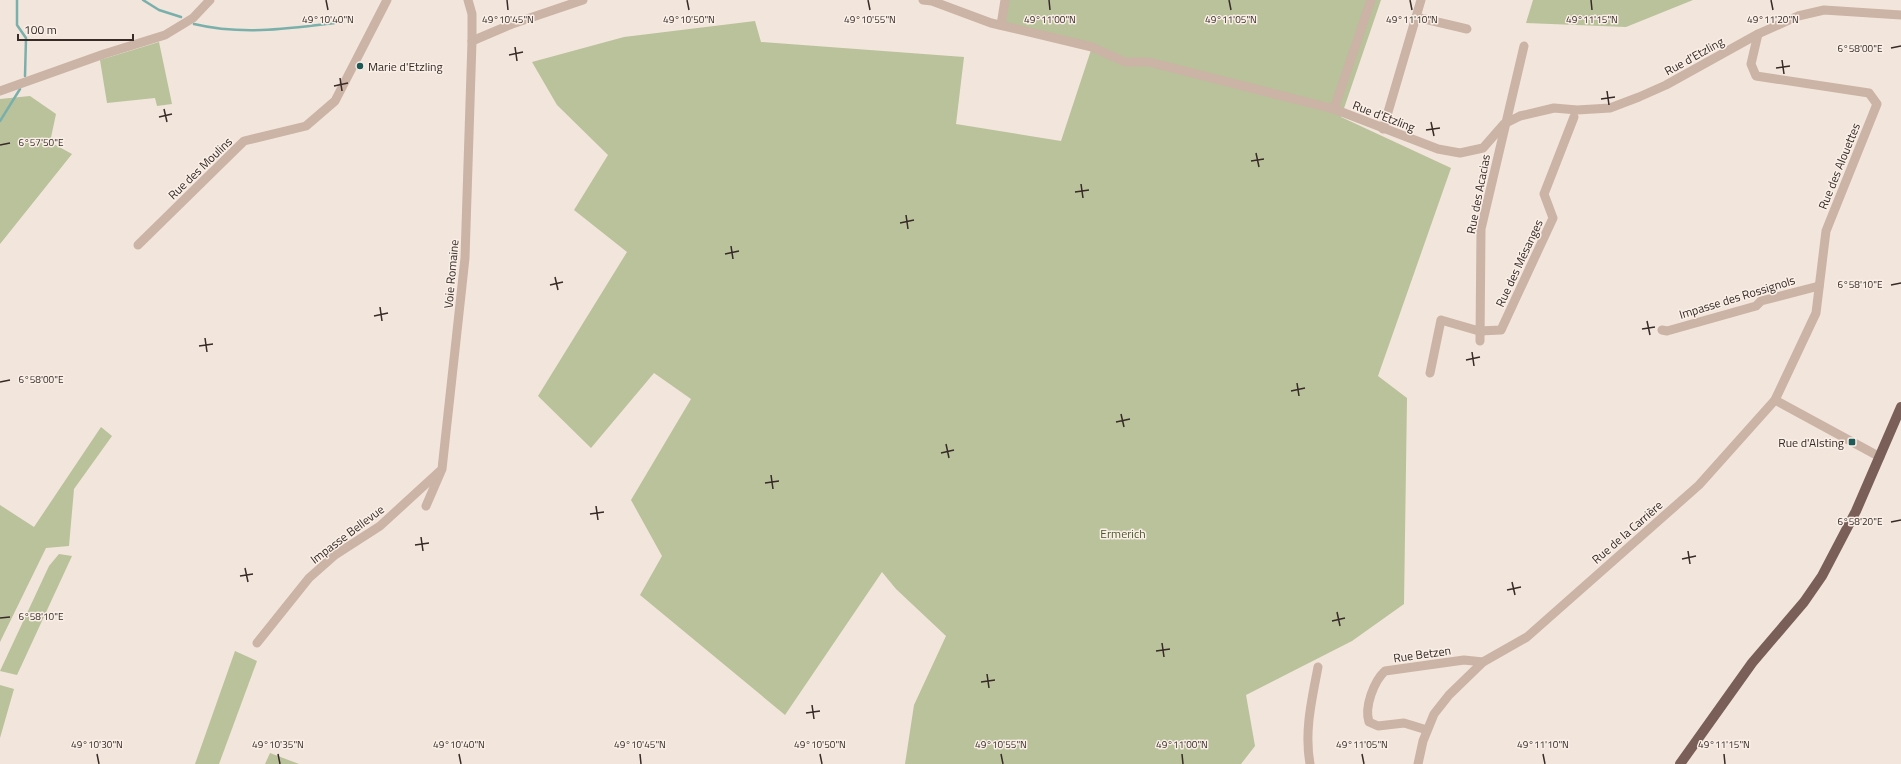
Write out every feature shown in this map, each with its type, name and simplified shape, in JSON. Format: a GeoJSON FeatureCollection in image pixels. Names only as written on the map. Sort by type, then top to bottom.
{"type":"FeatureCollection","features":[{"type":"Feature","properties":{"kind":"main road"},"geometry":{"type":"LineString","coordinates":[[1680,764],[1752,663],[1804,602],[1822,576],[1843,539],[1901,407]]}},
{"type":"Feature","properties":{"kind":"street"},"geometry":{"type":"LineString","coordinates":[[0,91],[165,35],[193,18],[210,0]]}},
{"type":"Feature","properties":{"kind":"street","name":"Rue des Moulins"},"geometry":{"type":"LineString","coordinates":[[138,245],[244,141],[306,126],[335,101],[387,0]]}},
{"type":"Feature","properties":{"kind":"street","name":"Voie Romaine"},"geometry":{"type":"LineString","coordinates":[[426,506],[442,469],[465,258],[472,40],[472,14],[468,0]]}},
{"type":"Feature","properties":{"kind":"street"},"geometry":{"type":"LineString","coordinates":[[472,40],[512,24],[582,0]]}},
{"type":"Feature","properties":{"kind":"street","name":"Rue d'Etzling"},"geometry":{"type":"LineString","coordinates":[[927,0],[1001,25],[1092,47],[1125,62],[1149,62],[1334,109],[1438,149],[1460,153],[1483,148],[1504,124],[1520,116],[1554,108],[1610,108],[1666,85],[1758,34],[1798,16],[1824,10],[1901,15]]}},
{"type":"Feature","properties":{"kind":"street"},"geometry":{"type":"LineString","coordinates":[[1001,25],[1005,0]]}},
{"type":"Feature","properties":{"kind":"street"},"geometry":{"type":"LineString","coordinates":[[1334,109],[1371,0]]}},
{"type":"Feature","properties":{"kind":"street"},"geometry":{"type":"LineString","coordinates":[[1384,129],[1420,0]]}},
{"type":"Feature","properties":{"kind":"street"},"geometry":{"type":"LineString","coordinates":[[1416,17],[1467,29]]}},
{"type":"Feature","properties":{"kind":"street","name":"Rue des Alouettes"},"geometry":{"type":"LineString","coordinates":[[1758,34],[1751,64],[1756,76],[1869,93],[1877,104],[1826,231],[1816,313],[1775,400]]}},
{"type":"Feature","properties":{"kind":"street","name":"Rue des Acacias"},"geometry":{"type":"LineString","coordinates":[[1480,340],[1481,229],[1504,124],[1524,46]]}},
{"type":"Feature","properties":{"kind":"street","name":"Rue des Mésanges"},"geometry":{"type":"LineString","coordinates":[[1479,331],[1502,330],[1553,218],[1544,194],[1574,117]]}},
{"type":"Feature","properties":{"kind":"street","name":"Impasse des Rossignols"},"geometry":{"type":"LineString","coordinates":[[1662,330],[1667,331],[1756,306],[1761,300],[1819,286]]}},
{"type":"Feature","properties":{"kind":"street"},"geometry":{"type":"LineString","coordinates":[[1430,373],[1441,320],[1479,331]]}},
{"type":"Feature","properties":{"kind":"street"},"geometry":{"type":"LineString","coordinates":[[1775,400],[1880,457]]}},
{"type":"Feature","properties":{"kind":"street","name":"Rue de la Carrière"},"geometry":{"type":"LineString","coordinates":[[1418,764],[1423,741],[1434,714],[1450,695],[1483,662],[1526,637],[1699,485],[1775,400]]}},
{"type":"Feature","properties":{"kind":"street","name":"Impasse Bellevue"},"geometry":{"type":"LineString","coordinates":[[257,643],[309,578],[335,555],[380,526],[442,469]]}},
{"type":"Feature","properties":{"kind":"street","name":"Rue Betzen"},"geometry":{"type":"LineString","coordinates":[[1427,730],[1404,723],[1378,726],[1369,722],[1367,716],[1373,687],[1380,676],[1385,671],[1464,660],[1483,662]]}},
{"type":"Feature","properties":{"kind":"street"},"geometry":{"type":"LineString","coordinates":[[1310,764],[1308,752],[1308,719],[1318,667]]}},
{"type":"Feature","properties":{"kind":"green space","name":"Ermerich"},"geometry":{"type":"Polygon","coordinates":[[[1005,0],[1381,0],[1341,117],[1451,168],[1378,376],[1407,398],[1404,604],[1352,641],[1246,695],[1255,746],[1241,764],[905,764],[914,705],[946,636],[896,589],[882,572],[785,715],[640,595],[662,556],[631,500],[691,399],[654,373],[591,448],[538,396],[627,252],[574,210],[608,155],[557,105],[532,62],[624,37],[755,21],[761,42],[964,57],[956,124],[1061,141],[1092,47],[1001,25],[1005,0]]]}},
{"type":"Feature","properties":{"kind":"green space"},"geometry":{"type":"Polygon","coordinates":[[[1533,0],[1693,0],[1626,27],[1526,23],[1533,0]]]}},
{"type":"Feature","properties":{"kind":"green space"},"geometry":{"type":"Polygon","coordinates":[[[159,42],[172,104],[157,106],[155,98],[107,103],[100,60],[159,42]]]}},
{"type":"Feature","properties":{"kind":"green space"},"geometry":{"type":"Polygon","coordinates":[[[30,96],[56,114],[50,142],[72,154],[0,244],[0,99],[30,96]]]}},
{"type":"Feature","properties":{"kind":"green space"},"geometry":{"type":"Polygon","coordinates":[[[101,427],[112,436],[74,489],[69,546],[46,548],[0,642],[0,505],[34,527],[101,427]]]}},
{"type":"Feature","properties":{"kind":"green space"},"geometry":{"type":"Polygon","coordinates":[[[59,554],[72,556],[17,675],[0,671],[49,566],[59,554]]]}},
{"type":"Feature","properties":{"kind":"green space"},"geometry":{"type":"Polygon","coordinates":[[[235,651],[257,661],[219,764],[195,764],[235,651]]]}},
{"type":"Feature","properties":{"kind":"green space"},"geometry":{"type":"Polygon","coordinates":[[[0,685],[14,689],[0,738],[0,685]]]}},
{"type":"Feature","properties":{"kind":"green space"},"geometry":{"type":"Polygon","coordinates":[[[270,753],[299,764],[265,764],[270,753]]]}},
{"type":"Feature","properties":{"kind":"waterway"},"geometry":{"type":"LineString","coordinates":[[17,0],[17,25],[26,38],[25,76]]}},
{"type":"Feature","properties":{"kind":"waterway"},"geometry":{"type":"LineString","coordinates":[[143,0],[159,10],[181,17]]}},
{"type":"Feature","properties":{"kind":"waterway"},"geometry":{"type":"LineString","coordinates":[[194,24],[231,30],[268,30],[343,22]]}},
{"type":"Feature","properties":{"kind":"waterway"},"geometry":{"type":"LineString","coordinates":[[0,121],[20,89]]}},
{"type":"Feature","properties":{"kind":"place","name":"Marie d'Etzling"},"geometry":{"type":"Point","coordinates":[360,66]}},
{"type":"Feature","properties":{"kind":"place","name":"Rue d'Alsting"},"geometry":{"type":"Point","coordinates":[1852,442]}}]}
